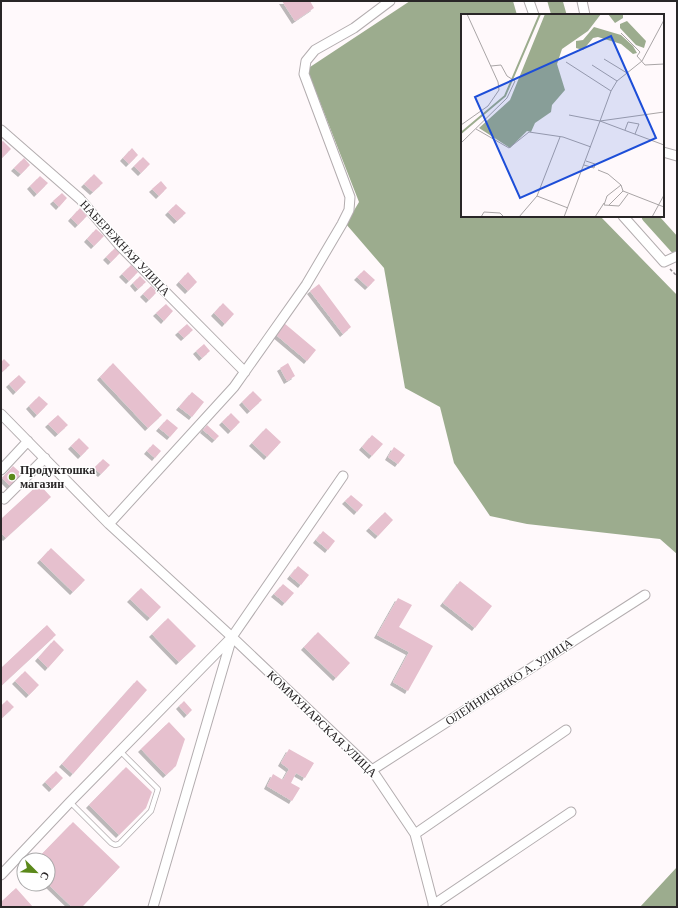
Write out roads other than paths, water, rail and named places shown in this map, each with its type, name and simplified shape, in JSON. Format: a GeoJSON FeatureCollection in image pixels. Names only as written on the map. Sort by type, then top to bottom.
{"type":"FeatureCollection","features":[{"type":"Feature","properties":{"kind":"street"},"geometry":{"type":"LineString","coordinates":[[109,524],[234,387],[306,285],[342,224],[349,210],[350,197],[304,74],[306,61],[315,50],[354,28],[390,1]]}},
{"type":"Feature","properties":{"kind":"street"},"geometry":{"type":"LineString","coordinates":[[529,1],[534,14]]}},
{"type":"Feature","properties":{"kind":"street"},"geometry":{"type":"LineString","coordinates":[[582,1],[585,14]]}},
{"type":"Feature","properties":{"kind":"street","name":"НАБЕРЕЖНАЯ УЛИЦА"},"geometry":{"type":"LineString","coordinates":[[1,130],[80,199],[120,246],[245,372]]}},
{"type":"Feature","properties":{"kind":"street"},"geometry":{"type":"LineString","coordinates":[[664,152],[677,156]]}},
{"type":"Feature","properties":{"kind":"street"},"geometry":{"type":"LineString","coordinates":[[623,217],[664,262],[676,256]]}},
{"type":"Feature","properties":{"kind":"street","name":"КОММУНАРСКАЯ УЛИЦА"},"geometry":{"type":"LineString","coordinates":[[1,414],[109,524],[372,770],[415,834],[434,906]]}},
{"type":"Feature","properties":{"kind":"street"},"geometry":{"type":"LineString","coordinates":[[1,470],[28,441]]}},
{"type":"Feature","properties":{"kind":"street"},"geometry":{"type":"LineString","coordinates":[[1,497],[4,499],[45,458]]}},
{"type":"Feature","properties":{"kind":"street"},"geometry":{"type":"LineString","coordinates":[[1,875],[70,802],[232,638],[343,476]]}},
{"type":"Feature","properties":{"kind":"street","name":"ОЛЕЙНИЧЕНКО А. УЛИЦА"},"geometry":{"type":"LineString","coordinates":[[372,770],[644,595]]}},
{"type":"Feature","properties":{"kind":"street"},"geometry":{"type":"LineString","coordinates":[[153,907],[232,638]]}},
{"type":"Feature","properties":{"kind":"street"},"geometry":{"type":"LineString","coordinates":[[415,834],[566,730]]}},
{"type":"Feature","properties":{"kind":"street"},"geometry":{"type":"LineString","coordinates":[[434,906],[571,812]]}},
{"type":"Feature","properties":{"kind":"lane"},"geometry":{"type":"LineString","coordinates":[[70,802],[111,843],[115,845],[119,844],[151,811],[158,789],[120,751]]}},
{"type":"Feature","properties":{"kind":"waterway"},"geometry":{"type":"LineString","coordinates":[[555,1],[559,14]]}},
{"type":"Feature","properties":{"kind":"waterway"},"geometry":{"type":"LineString","coordinates":[[650,217],[677,247]]}},
{"type":"Feature","properties":{"kind":"place","name":"Продуктошка магазин"},"geometry":{"type":"Point","coordinates":[12,477]}}]}
